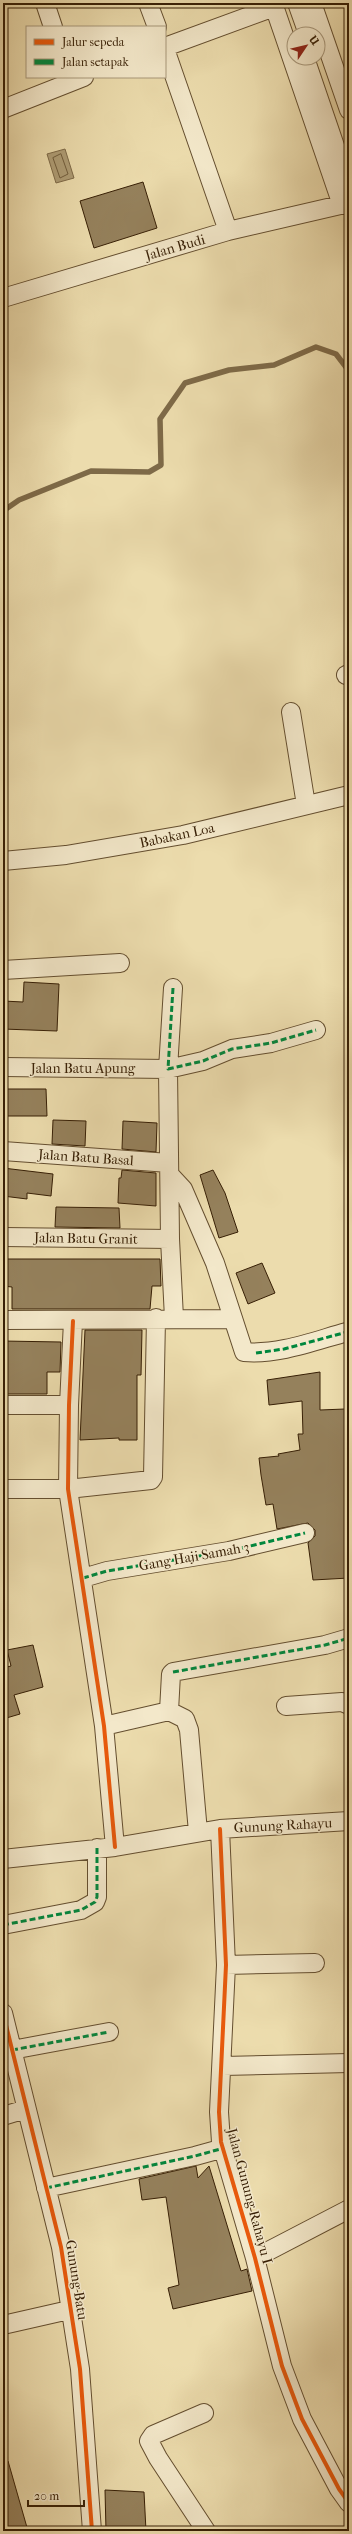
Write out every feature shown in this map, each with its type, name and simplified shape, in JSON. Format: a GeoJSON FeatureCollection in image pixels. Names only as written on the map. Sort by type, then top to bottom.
{"type":"FeatureCollection","features":[{"type":"Feature","properties":{"kind":"street"},"geometry":{"type":"LineString","coordinates":[[44,3],[53,26]]}},
{"type":"Feature","properties":{"kind":"street"},"geometry":{"type":"LineString","coordinates":[[148,3],[157,26]]}},
{"type":"Feature","properties":{"kind":"street"},"geometry":{"type":"LineString","coordinates":[[297,3],[305,26]]}},
{"type":"Feature","properties":{"kind":"street"},"geometry":{"type":"LineString","coordinates":[[312,3],[349,110]]}},
{"type":"Feature","properties":{"kind":"street"},"geometry":{"type":"LineString","coordinates":[[277,4],[291,26]]}},
{"type":"Feature","properties":{"kind":"street"},"geometry":{"type":"LineString","coordinates":[[166,48],[277,4]]}},
{"type":"Feature","properties":{"kind":"street"},"geometry":{"type":"LineString","coordinates":[[277,4],[345,204]]}},
{"type":"Feature","properties":{"kind":"street"},"geometry":{"type":"LineString","coordinates":[[166,51],[228,231]]}},
{"type":"Feature","properties":{"kind":"street"},"geometry":{"type":"LineString","coordinates":[[308,66],[349,186]]}},
{"type":"Feature","properties":{"kind":"street"},"geometry":{"type":"LineString","coordinates":[[319,66],[349,152]]}},
{"type":"Feature","properties":{"kind":"street"},"geometry":{"type":"LineString","coordinates":[[3,109],[76,78]]}},
{"type":"Feature","properties":{"kind":"street","name":"Jalan Budi"},"geometry":{"type":"LineString","coordinates":[[3,298],[228,231],[345,204]]}},
{"type":"Feature","properties":{"kind":"street"},"geometry":{"type":"LineString","coordinates":[[291,712],[306,805]]}},
{"type":"Feature","properties":{"kind":"street","name":"Babakan Loa"},"geometry":{"type":"LineString","coordinates":[[3,861],[66,855],[183,835],[349,795]]}},
{"type":"Feature","properties":{"kind":"street"},"geometry":{"type":"LineString","coordinates":[[3,970],[120,963]]}},
{"type":"Feature","properties":{"kind":"street"},"geometry":{"type":"LineString","coordinates":[[173,988],[166,1069],[170,1239],[174,1318]]}},
{"type":"Feature","properties":{"kind":"street","name":"Jalan Batu Apung"},"geometry":{"type":"LineString","coordinates":[[3,1067],[166,1069],[195,1063],[232,1049],[271,1043],[316,1030]]}},
{"type":"Feature","properties":{"kind":"street","name":"Jalan Batu Basal"},"geometry":{"type":"LineString","coordinates":[[3,1151],[169,1169]]}},
{"type":"Feature","properties":{"kind":"street"},"geometry":{"type":"LineString","coordinates":[[169,1169],[183,1189],[215,1263],[244,1352],[256,1353],[284,1349],[347,1332]]}},
{"type":"Feature","properties":{"kind":"street","name":"Jalan Batu Granit"},"geometry":{"type":"LineString","coordinates":[[3,1237],[170,1239]]}},
{"type":"Feature","properties":{"kind":"street"},"geometry":{"type":"LineString","coordinates":[[3,1320],[73,1321],[156,1318],[233,1319]]}},
{"type":"Feature","properties":{"kind":"street"},"geometry":{"type":"LineString","coordinates":[[3,1489],[68,1489],[148,1481],[154,1477],[156,1318]]}},
{"type":"Feature","properties":{"kind":"street"},"geometry":{"type":"LineString","coordinates":[[3,1926],[80,1910],[95,1902],[106,1848],[104,1726],[83,1578],[68,1489],[68,1405],[73,1321]]}},
{"type":"Feature","properties":{"kind":"street"},"geometry":{"type":"LineString","coordinates":[[3,1405],[68,1405]]}},
{"type":"Feature","properties":{"kind":"street","name":"Gang Haji Samah 3"},"geometry":{"type":"LineString","coordinates":[[83,1578],[107,1572],[229,1551],[305,1533]]}},
{"type":"Feature","properties":{"kind":"street"},"geometry":{"type":"LineString","coordinates":[[169,1711],[171,1674],[173,1672],[325,1645],[349,1638]]}},
{"type":"Feature","properties":{"kind":"street"},"geometry":{"type":"LineString","coordinates":[[286,1706],[342,1702],[349,1705]]}},
{"type":"Feature","properties":{"kind":"street"},"geometry":{"type":"LineString","coordinates":[[104,1726],[169,1711],[185,1719],[189,1730],[198,1832]]}},
{"type":"Feature","properties":{"kind":"street","name":"Gunung Rahayu"},"geometry":{"type":"LineString","coordinates":[[3,1859],[106,1848],[220,1829],[349,1821]]}},
{"type":"Feature","properties":{"kind":"street","name":"Jalan Gunung Rahayu I"},"geometry":{"type":"LineString","coordinates":[[220,1829],[226,1965],[223,2066],[219,2112],[224,2148],[255,2258],[282,2366],[292,2394],[317,2449],[349,2503]]}},
{"type":"Feature","properties":{"kind":"street"},"geometry":{"type":"LineString","coordinates":[[226,1965],[314,1963]]}},
{"type":"Feature","properties":{"kind":"street","name":"Gunung Batu"},"geometry":{"type":"LineString","coordinates":[[3,2013],[61,2247],[69,2310],[80,2368],[92,2531]]}},
{"type":"Feature","properties":{"kind":"street"},"geometry":{"type":"LineString","coordinates":[[12,2050],[109,2032]]}},
{"type":"Feature","properties":{"kind":"street"},"geometry":{"type":"LineString","coordinates":[[223,2066],[349,2063]]}},
{"type":"Feature","properties":{"kind":"street"},"geometry":{"type":"LineString","coordinates":[[3,2116],[26,2109]]}},
{"type":"Feature","properties":{"kind":"street"},"geometry":{"type":"LineString","coordinates":[[46,2188],[195,2156],[224,2148]]}},
{"type":"Feature","properties":{"kind":"street"},"geometry":{"type":"LineString","coordinates":[[255,2258],[349,2209]]}},
{"type":"Feature","properties":{"kind":"street"},"geometry":{"type":"LineString","coordinates":[[3,2325],[69,2310]]}},
{"type":"Feature","properties":{"kind":"street"},"geometry":{"type":"LineString","coordinates":[[204,2413],[153,2435],[149,2441],[158,2458],[206,2531]]}},
{"type":"Feature","properties":{"kind":"water"},"geometry":{"type":"Polygon","coordinates":[[[65,149],[74,178],[56,183],[47,154],[65,149]]]}},
{"type":"Feature","properties":{"kind":"building"},"geometry":{"type":"Polygon","coordinates":[[[143,182],[157,228],[94,248],[80,201],[143,182]]]}},
{"type":"Feature","properties":{"kind":"building"},"geometry":{"type":"Polygon","coordinates":[[[24,982],[59,984],[57,1031],[3,1029],[3,1001],[23,1002],[24,982]]]}},
{"type":"Feature","properties":{"kind":"building"},"geometry":{"type":"Polygon","coordinates":[[[3,1089],[46,1089],[47,1116],[3,1116],[3,1089]]]}},
{"type":"Feature","properties":{"kind":"building"},"geometry":{"type":"Polygon","coordinates":[[[53,1120],[86,1121],[85,1146],[52,1144],[53,1120]]]}},
{"type":"Feature","properties":{"kind":"building"},"geometry":{"type":"Polygon","coordinates":[[[123,1121],[157,1123],[156,1152],[122,1149],[123,1121]]]}},
{"type":"Feature","properties":{"kind":"building"},"geometry":{"type":"Polygon","coordinates":[[[3,1168],[53,1174],[51,1196],[27,1193],[27,1199],[3,1196],[3,1168]]]}},
{"type":"Feature","properties":{"kind":"building"},"geometry":{"type":"Polygon","coordinates":[[[122,1170],[156,1173],[156,1206],[118,1203],[119,1178],[121,1178],[122,1170]]]}},
{"type":"Feature","properties":{"kind":"building"},"geometry":{"type":"Polygon","coordinates":[[[213,1170],[225,1193],[238,1232],[219,1238],[200,1175],[213,1170]]]}},
{"type":"Feature","properties":{"kind":"building"},"geometry":{"type":"Polygon","coordinates":[[[56,1207],[119,1208],[120,1228],[55,1227],[56,1207]]]}},
{"type":"Feature","properties":{"kind":"building"},"geometry":{"type":"Polygon","coordinates":[[[3,1259],[160,1259],[161,1286],[152,1286],[150,1309],[12,1309],[12,1287],[3,1286],[3,1259]]]}},
{"type":"Feature","properties":{"kind":"building"},"geometry":{"type":"Polygon","coordinates":[[[262,1263],[275,1293],[248,1304],[236,1273],[262,1263]]]}},
{"type":"Feature","properties":{"kind":"building"},"geometry":{"type":"Polygon","coordinates":[[[85,1330],[142,1330],[141,1375],[137,1375],[137,1440],[119,1440],[119,1438],[80,1440],[85,1330]]]}},
{"type":"Feature","properties":{"kind":"building"},"geometry":{"type":"Polygon","coordinates":[[[3,1341],[61,1342],[60,1372],[47,1372],[47,1394],[3,1394],[3,1341]]]}},
{"type":"Feature","properties":{"kind":"building"},"geometry":{"type":"Polygon","coordinates":[[[320,1372],[320,1410],[345,1409],[346,1441],[349,1441],[349,1578],[313,1580],[308,1543],[315,1536],[315,1530],[308,1523],[277,1529],[273,1504],[266,1505],[259,1458],[279,1456],[278,1454],[300,1450],[298,1434],[303,1434],[302,1401],[269,1405],[267,1380],[320,1372]]]}},
{"type":"Feature","properties":{"kind":"building"},"geometry":{"type":"Polygon","coordinates":[[[33,1645],[43,1687],[14,1695],[20,1714],[3,1719],[3,1668],[11,1666],[7,1650],[33,1645]]]}},
{"type":"Feature","properties":{"kind":"building"},"geometry":{"type":"Polygon","coordinates":[[[196,2166],[198,2178],[209,2166],[241,2271],[247,2269],[252,2291],[173,2309],[168,2288],[179,2285],[166,2197],[142,2200],[139,2179],[196,2166]]]}},
{"type":"Feature","properties":{"kind":"building"},"geometry":{"type":"Polygon","coordinates":[[[3,2461],[8,2461],[28,2531],[3,2531],[3,2461]]]}},
{"type":"Feature","properties":{"kind":"building"},"geometry":{"type":"Polygon","coordinates":[[[105,2490],[144,2492],[146,2531],[106,2531],[105,2490]]]}},
{"type":"Feature","properties":{"kind":"waterway"},"geometry":{"type":"LineString","coordinates":[[3,511],[19,500],[91,471],[149,472],[161,465],[160,419],[185,383],[229,370],[274,365],[316,347],[336,354],[349,371]]}},
{"type":"Feature","properties":{"kind":"marked path"},"geometry":{"type":"LineString","coordinates":[[173,988],[168,1069],[203,1061],[232,1049],[271,1043],[316,1030]]}},
{"type":"Feature","properties":{"kind":"marked path"},"geometry":{"type":"LineString","coordinates":[[256,1353],[284,1349],[347,1332]]}},
{"type":"Feature","properties":{"kind":"marked path"},"geometry":{"type":"LineString","coordinates":[[83,1578],[107,1571],[229,1551],[305,1533]]}},
{"type":"Feature","properties":{"kind":"marked path"},"geometry":{"type":"LineString","coordinates":[[173,1672],[325,1645],[349,1638]]}},
{"type":"Feature","properties":{"kind":"marked path"},"geometry":{"type":"LineString","coordinates":[[3,1925],[81,1910],[95,1902],[97,1897],[97,1848]]}},
{"type":"Feature","properties":{"kind":"marked path"},"geometry":{"type":"LineString","coordinates":[[12,2050],[109,2032]]}},
{"type":"Feature","properties":{"kind":"marked path"},"geometry":{"type":"LineString","coordinates":[[46,2188],[195,2156],[224,2148]]}},
{"type":"Feature","properties":{"kind":"cycle path"},"geometry":{"type":"LineString","coordinates":[[73,1321],[69,1405],[68,1489],[104,1726],[115,1847]]}},
{"type":"Feature","properties":{"kind":"cycle path"},"geometry":{"type":"LineString","coordinates":[[220,1829],[226,1965],[219,2112],[221,2142],[255,2258],[282,2366],[302,2419],[339,2489],[349,2503]]}},
{"type":"Feature","properties":{"kind":"cycle path"},"geometry":{"type":"LineString","coordinates":[[3,2013],[61,2247],[80,2369],[92,2531]]}}]}
